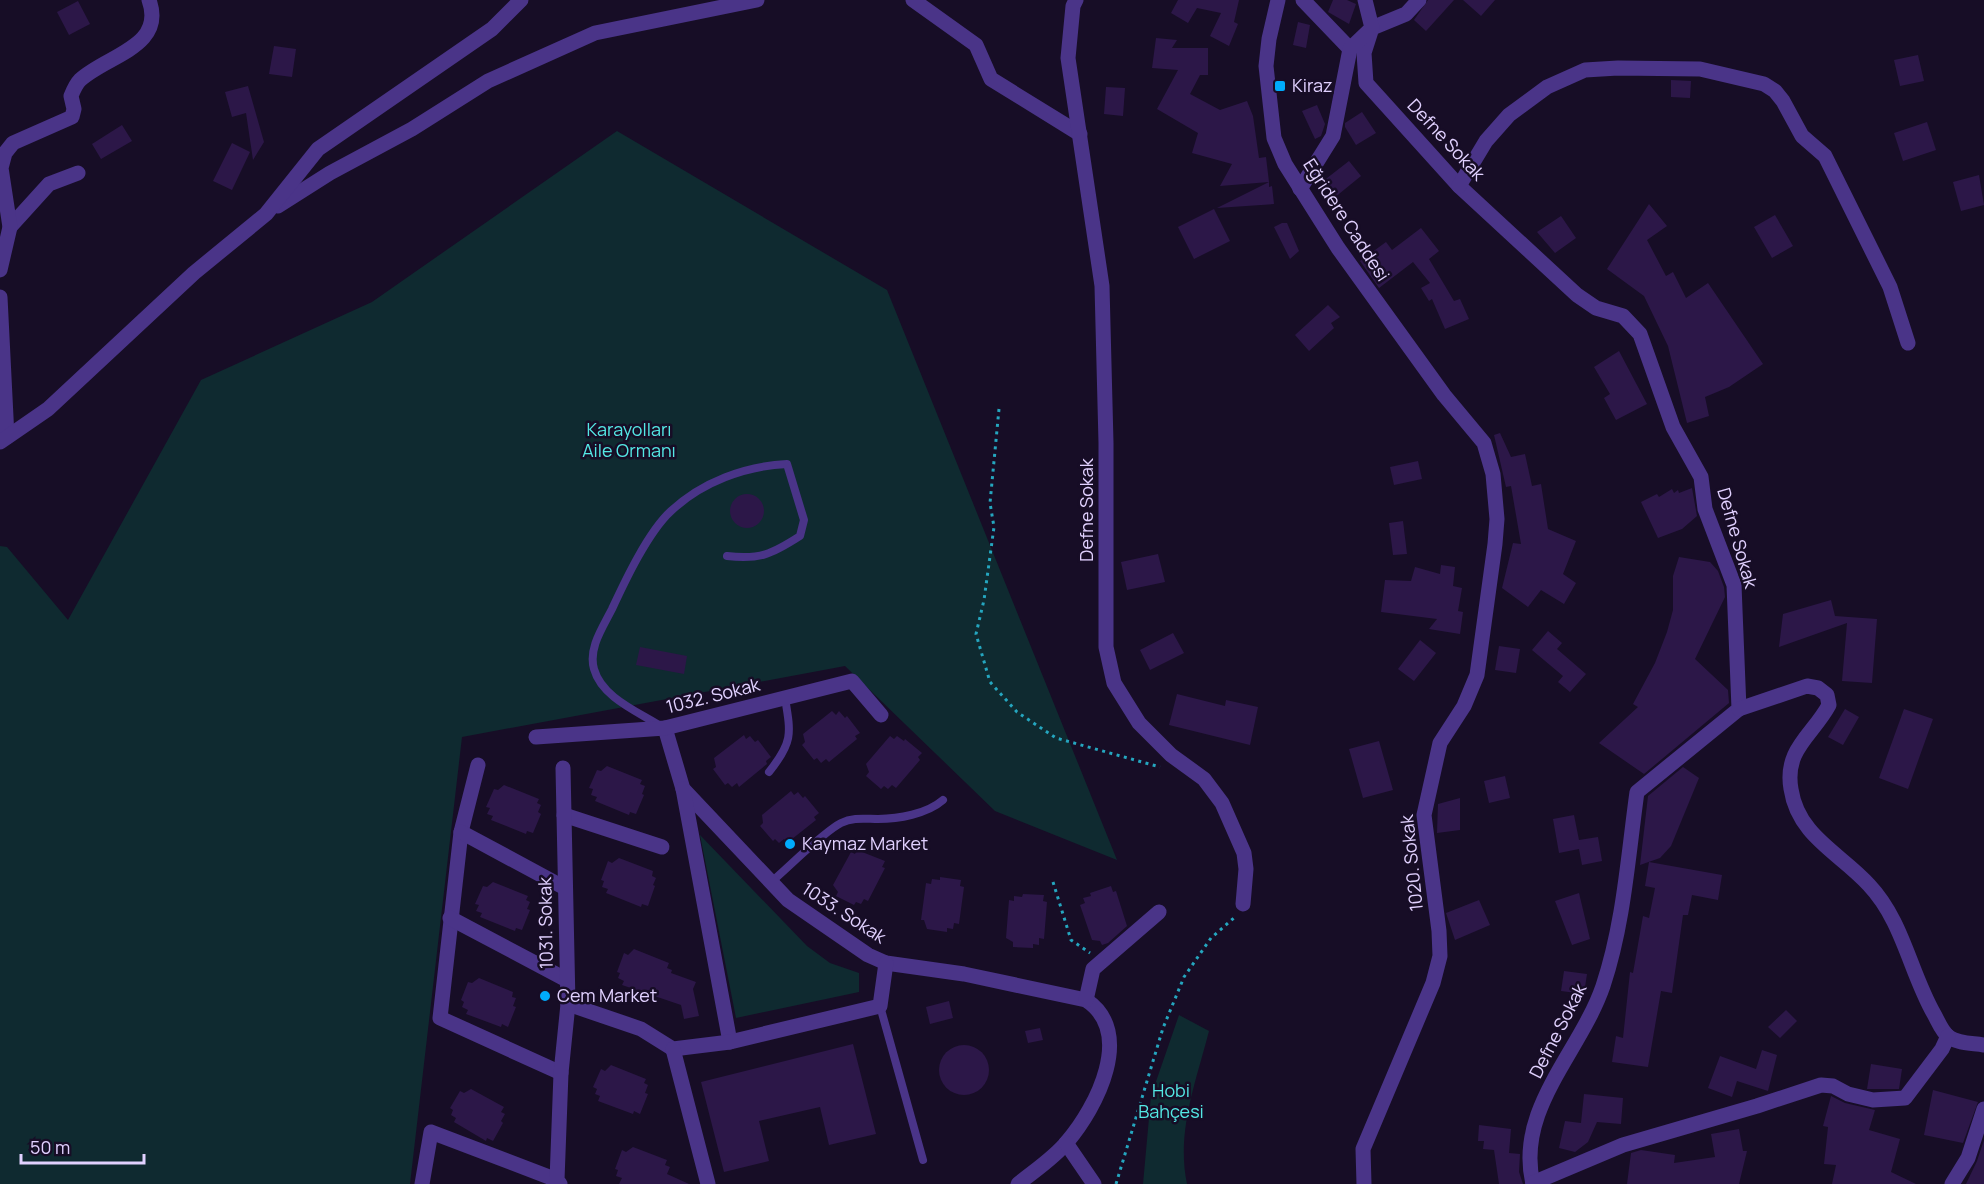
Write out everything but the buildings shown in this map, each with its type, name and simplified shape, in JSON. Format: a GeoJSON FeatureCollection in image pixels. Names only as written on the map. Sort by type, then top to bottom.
{"type":"FeatureCollection","features":[{"type":"Feature","properties":{"kind":"street"},"geometry":{"type":"LineString","coordinates":[[0,270],[10,227],[1,168],[5,153],[13,143],[72,117],[74,109],[71,96],[78,81],[147,35],[154,20],[149,0]]}},
{"type":"Feature","properties":{"kind":"street"},"geometry":{"type":"LineString","coordinates":[[266,214],[318,149],[476,41],[521,0]]}},
{"type":"Feature","properties":{"kind":"street"},"geometry":{"type":"LineString","coordinates":[[3,439],[48,409],[194,273],[266,214],[330,172],[412,129],[488,81],[595,33],[757,0]]}},
{"type":"Feature","properties":{"kind":"street"},"geometry":{"type":"LineString","coordinates":[[914,0],[976,45],[991,79],[1080,134]]}},
{"type":"Feature","properties":{"kind":"street","name":"Defne Sokak"},"geometry":{"type":"LineString","coordinates":[[1076,0],[1073,6],[1068,58],[1102,286],[1106,443],[1106,647],[1114,683],[1139,723],[1171,755],[1204,779],[1222,803],[1244,853],[1246,869],[1243,904]]}},
{"type":"Feature","properties":{"kind":"street","name":"Eğridere Caddesi"},"geometry":{"type":"LineString","coordinates":[[1278,0],[1269,39],[1266,66],[1274,138],[1300,189],[1406,343],[1475,432]]}},
{"type":"Feature","properties":{"kind":"street"},"geometry":{"type":"LineString","coordinates":[[1303,0],[1350,50]]}},
{"type":"Feature","properties":{"kind":"street"},"geometry":{"type":"LineString","coordinates":[[1365,0],[1371,28]]}},
{"type":"Feature","properties":{"kind":"street"},"geometry":{"type":"LineString","coordinates":[[1300,189],[1333,136],[1350,50],[1371,28],[1406,14],[1419,0]]}},
{"type":"Feature","properties":{"kind":"street","name":"Defne Sokak"},"geometry":{"type":"LineString","coordinates":[[1371,28],[1364,53],[1366,83],[1459,186],[1577,295],[1596,308],[1623,316],[1640,334],[1673,427],[1701,477],[1705,509],[1734,585],[1738,709],[1637,792],[1617,934],[1602,988],[1588,1020],[1535,1117],[1528,1150],[1533,1183]]}},
{"type":"Feature","properties":{"kind":"street"},"geometry":{"type":"LineString","coordinates":[[1459,186],[1486,141],[1509,115],[1547,87],[1586,70],[1700,69],[1764,84],[1783,100],[1802,136],[1825,156],[1890,287],[1908,343]]}},
{"type":"Feature","properties":{"kind":"street"},"geometry":{"type":"LineString","coordinates":[[10,227],[49,184],[78,173]]}},
{"type":"Feature","properties":{"kind":"street"},"geometry":{"type":"LineString","coordinates":[[0,297],[3,439]]}},
{"type":"Feature","properties":{"kind":"street","name":"1020. Sokak"},"geometry":{"type":"LineString","coordinates":[[1364,1184],[1363,1149],[1433,983],[1440,956],[1439,931],[1424,815],[1440,743],[1464,706],[1477,675],[1497,519],[1491,465],[1484,444],[1475,432]]}},
{"type":"Feature","properties":{"kind":"street","name":"1032. Sokak"},"geometry":{"type":"LineString","coordinates":[[536,736],[665,728],[852,681],[881,715]]}},
{"type":"Feature","properties":{"kind":"street"},"geometry":{"type":"LineString","coordinates":[[1738,709],[1807,686],[1818,688],[1827,695],[1829,705],[1800,743],[1791,765],[1790,788],[1800,818],[1820,844],[1868,883],[1884,902],[1927,1002],[1948,1036],[1961,1042],[1984,1045]]}},
{"type":"Feature","properties":{"kind":"street","name":"1033. Sokak"},"geometry":{"type":"LineString","coordinates":[[665,728],[683,789],[770,882],[797,906],[868,955],[886,963],[964,974],[1086,999]]}},
{"type":"Feature","properties":{"kind":"street"},"geometry":{"type":"LineString","coordinates":[[478,765],[461,832],[440,1018],[561,1073]]}},
{"type":"Feature","properties":{"kind":"street","name":"1031. Sokak"},"geometry":{"type":"LineString","coordinates":[[558,1182],[561,1073],[568,1004],[563,768]]}},
{"type":"Feature","properties":{"kind":"street"},"geometry":{"type":"LineString","coordinates":[[683,789],[730,1041]]}},
{"type":"Feature","properties":{"kind":"street"},"geometry":{"type":"LineString","coordinates":[[564,815],[662,847]]}},
{"type":"Feature","properties":{"kind":"street"},"geometry":{"type":"LineString","coordinates":[[461,832],[565,888]]}},
{"type":"Feature","properties":{"kind":"street"},"geometry":{"type":"LineString","coordinates":[[1018,1184],[1066,1143],[1095,1101],[1106,1074],[1109,1030],[1100,1009],[1086,999],[1093,969],[1159,912]]}},
{"type":"Feature","properties":{"kind":"street"},"geometry":{"type":"LineString","coordinates":[[450,918],[567,980]]}},
{"type":"Feature","properties":{"kind":"street"},"geometry":{"type":"LineString","coordinates":[[568,1004],[641,1029],[674,1049],[730,1041],[880,1006],[886,963]]}},
{"type":"Feature","properties":{"kind":"street"},"geometry":{"type":"LineString","coordinates":[[1533,1183],[1623,1145],[1758,1106],[1821,1085],[1833,1086],[1848,1094],[1873,1100],[1905,1098],[1942,1049],[1948,1036]]}},
{"type":"Feature","properties":{"kind":"street"},"geometry":{"type":"LineString","coordinates":[[674,1049],[708,1184]]}},
{"type":"Feature","properties":{"kind":"street"},"geometry":{"type":"LineString","coordinates":[[1952,1184],[1968,1158],[1984,1109]]}},
{"type":"Feature","properties":{"kind":"street"},"geometry":{"type":"LineString","coordinates":[[422,1184],[431,1132],[558,1182]]}},
{"type":"Feature","properties":{"kind":"street"},"geometry":{"type":"LineString","coordinates":[[1066,1143],[1094,1184]]}},
{"type":"Feature","properties":{"kind":"lane"},"geometry":{"type":"LineString","coordinates":[[665,728],[604,688],[594,669],[595,644],[632,568],[670,512],[714,482],[756,465],[787,464],[804,519],[800,536],[772,554],[749,559],[727,556]]}},
{"type":"Feature","properties":{"kind":"lane"},"geometry":{"type":"LineString","coordinates":[[769,772],[785,752],[790,730],[785,698]]}},
{"type":"Feature","properties":{"kind":"lane"},"geometry":{"type":"LineString","coordinates":[[770,882],[841,823],[857,818],[879,819],[905,816],[934,808],[943,800]]}},
{"type":"Feature","properties":{"kind":"lane"},"geometry":{"type":"LineString","coordinates":[[880,1006],[923,1160]]}},
{"type":"Feature","properties":{"kind":"path"},"geometry":{"type":"LineString","coordinates":[[999,409],[990,502],[994,527],[984,600],[976,634],[990,682],[1017,712],[1056,738],[1161,767],[1168,772]]}},
{"type":"Feature","properties":{"kind":"path"},"geometry":{"type":"LineString","coordinates":[[1053,882],[1071,940],[1101,962]]}},
{"type":"Feature","properties":{"kind":"path"},"geometry":{"type":"LineString","coordinates":[[1116,1184],[1163,1028],[1184,977],[1211,938],[1234,917],[1243,904]]}},
{"type":"Feature","properties":{"kind":"green space","name":"Karayolları Aile Ormanı"},"geometry":{"type":"Polygon","coordinates":[[[617,131],[887,290],[1117,860],[995,811],[845,666],[462,737],[410,1184],[0,1184],[0,546],[7,547],[68,620],[201,380],[372,302],[617,131]]]}},
{"type":"Feature","properties":{"kind":"green space"},"geometry":{"type":"Polygon","coordinates":[[[700,835],[807,946],[830,963],[859,973],[859,992],[736,1018],[700,835]]]}},
{"type":"Feature","properties":{"kind":"green space","name":"Hobi Bahçesi"},"geometry":{"type":"Polygon","coordinates":[[[1179,1015],[1209,1031],[1193,1088],[1186,1126],[1184,1165],[1187,1184],[1143,1184],[1151,1096],[1179,1015]]]}},
{"type":"Feature","properties":{"kind":"place","name":"Kiraz"},"geometry":{"type":"Point","coordinates":[1280,86]}},
{"type":"Feature","properties":{"kind":"place","name":"Kaymaz Market"},"geometry":{"type":"Point","coordinates":[790,844]}},
{"type":"Feature","properties":{"kind":"place","name":"Cem Market"},"geometry":{"type":"Point","coordinates":[545,996]}}]}
